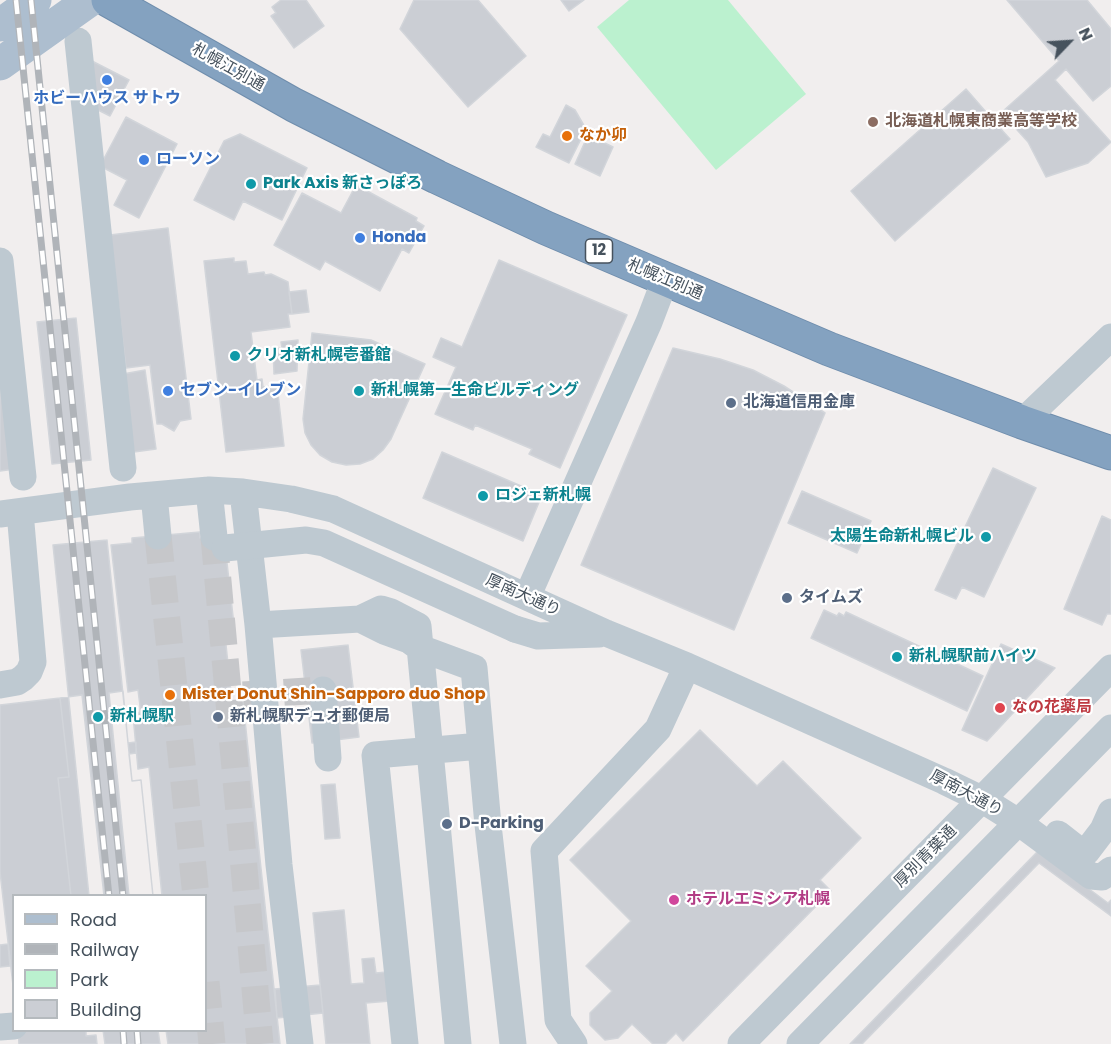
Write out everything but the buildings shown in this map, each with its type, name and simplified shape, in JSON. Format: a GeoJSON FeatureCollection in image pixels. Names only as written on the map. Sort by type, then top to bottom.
{"type":"FeatureCollection","features":[{"type":"Feature","properties":{"kind":"highway","name":"札幌江別通"},"geometry":{"type":"LineString","coordinates":[[108,0],[315,116],[437,177],[665,280],[829,349],[1111,453]]}},
{"type":"Feature","properties":{"kind":"main road"},"geometry":{"type":"LineString","coordinates":[[0,26],[35,0]]}},
{"type":"Feature","properties":{"kind":"main road"},"geometry":{"type":"LineString","coordinates":[[0,64],[90,0]]}},
{"type":"Feature","properties":{"kind":"street"},"geometry":{"type":"LineString","coordinates":[[78,41],[123,468]]}},
{"type":"Feature","properties":{"kind":"street"},"geometry":{"type":"LineString","coordinates":[[0,261],[23,477]]}},
{"type":"Feature","properties":{"kind":"street"},"geometry":{"type":"LineString","coordinates":[[527,597],[640,343],[665,280]]}},
{"type":"Feature","properties":{"kind":"street"},"geometry":{"type":"LineString","coordinates":[[1022,422],[1111,337]]}},
{"type":"Feature","properties":{"kind":"street"},"geometry":{"type":"LineString","coordinates":[[209,490],[220,543],[306,540],[324,543],[515,629],[538,636],[606,633]]}},
{"type":"Feature","properties":{"kind":"street","name":"厚南大通り"},"geometry":{"type":"LineString","coordinates":[[10,513],[209,490],[291,499],[333,509],[606,633],[687,666],[1023,817]]}},
{"type":"Feature","properties":{"kind":"street"},"geometry":{"type":"LineString","coordinates":[[243,492],[258,625],[279,865],[300,1044]]}},
{"type":"Feature","properties":{"kind":"street"},"geometry":{"type":"LineString","coordinates":[[154,495],[158,536]]}},
{"type":"Feature","properties":{"kind":"street"},"geometry":{"type":"LineString","coordinates":[[0,685],[17,682],[24,678],[33,662],[10,513]]}},
{"type":"Feature","properties":{"kind":"street"},"geometry":{"type":"LineString","coordinates":[[258,625],[360,619],[409,640],[420,648],[474,668],[513,1044]]}},
{"type":"Feature","properties":{"kind":"street"},"geometry":{"type":"LineString","coordinates":[[420,648],[458,1044]]}},
{"type":"Feature","properties":{"kind":"street"},"geometry":{"type":"LineString","coordinates":[[574,1044],[556,1032],[544,851],[658,729],[687,666]]}},
{"type":"Feature","properties":{"kind":"street","name":"厚別青葉通"},"geometry":{"type":"LineString","coordinates":[[741,1044],[1111,668]]}},
{"type":"Feature","properties":{"kind":"street"},"geometry":{"type":"LineString","coordinates":[[323,690],[328,758]]}},
{"type":"Feature","properties":{"kind":"street"},"geometry":{"type":"LineString","coordinates":[[801,1044],[1111,728]]}},
{"type":"Feature","properties":{"kind":"street"},"geometry":{"type":"LineString","coordinates":[[405,1044],[375,755],[481,746]]}},
{"type":"Feature","properties":{"kind":"street"},"geometry":{"type":"LineString","coordinates":[[1023,817],[1084,852],[1103,830],[1111,812]]}},
{"type":"Feature","properties":{"kind":"street"},"geometry":{"type":"LineString","coordinates":[[1023,817],[1091,876],[1102,877],[1111,870]]}},
{"type":"Feature","properties":{"kind":"green space"},"geometry":{"type":"Polygon","coordinates":[[[629,0],[728,0],[806,94],[716,170],[597,27],[629,0]]]}},
{"type":"Feature","properties":{"kind":"tunnel"},"geometry":{"type":"LineString","coordinates":[[158,536],[196,894]]}},
{"type":"Feature","properties":{"kind":"tunnel"},"geometry":{"type":"LineString","coordinates":[[214,537],[260,1044]]}},
{"type":"Feature","properties":{"kind":"tunnel"},"geometry":{"type":"LineString","coordinates":[[243,695],[323,690]]}},
{"type":"Feature","properties":{"kind":"tunnel"},"geometry":{"type":"LineString","coordinates":[[207,992],[212,1044]]}},
{"type":"Feature","properties":{"kind":"railway"},"geometry":{"type":"LineString","coordinates":[[16,0],[109,894]]}},
{"type":"Feature","properties":{"kind":"railway"},"geometry":{"type":"LineString","coordinates":[[31,0],[123,894]]}},
{"type":"Feature","properties":{"kind":"railway"},"geometry":{"type":"LineString","coordinates":[[123,1032],[124,1044]]}},
{"type":"Feature","properties":{"kind":"railway"},"geometry":{"type":"LineString","coordinates":[[137,1032],[138,1044]]}},
{"type":"Feature","properties":{"kind":"place","name":"ホビーハウス サトウ"},"geometry":{"type":"Point","coordinates":[107,80]}},
{"type":"Feature","properties":{"kind":"place","name":"北海道札幌東商業高等学校"},"geometry":{"type":"Point","coordinates":[873,122]}},
{"type":"Feature","properties":{"kind":"place","name":"なか卯"},"geometry":{"type":"Point","coordinates":[567,136]}},
{"type":"Feature","properties":{"kind":"place","name":"ローソン"},"geometry":{"type":"Point","coordinates":[144,160]}},
{"type":"Feature","properties":{"kind":"place","name":"Park Axis 新さっぽろ"},"geometry":{"type":"Point","coordinates":[251,184]}},
{"type":"Feature","properties":{"kind":"place","name":"Honda"},"geometry":{"type":"Point","coordinates":[360,238]}},
{"type":"Feature","properties":{"kind":"place","name":"クリオ新札幌壱番館"},"geometry":{"type":"Point","coordinates":[235,356]}},
{"type":"Feature","properties":{"kind":"place","name":"セブン-イレブン"},"geometry":{"type":"Point","coordinates":[168,391]}},
{"type":"Feature","properties":{"kind":"place","name":"新札幌第一生命ビルディング"},"geometry":{"type":"Point","coordinates":[359,391]}},
{"type":"Feature","properties":{"kind":"place","name":"北海道信用金庫"},"geometry":{"type":"Point","coordinates":[731,403]}},
{"type":"Feature","properties":{"kind":"place","name":"ロジェ新札幌"},"geometry":{"type":"Point","coordinates":[483,496]}},
{"type":"Feature","properties":{"kind":"place","name":"太陽生命新札幌ビル"},"geometry":{"type":"Point","coordinates":[986,537]}},
{"type":"Feature","properties":{"kind":"place","name":"タイムズ"},"geometry":{"type":"Point","coordinates":[787,598]}},
{"type":"Feature","properties":{"kind":"place","name":"新札幌駅前ハイツ"},"geometry":{"type":"Point","coordinates":[897,657]}},
{"type":"Feature","properties":{"kind":"place","name":"Mister Donut Shin-Sapporo duo Shop"},"geometry":{"type":"Point","coordinates":[170,695]}},
{"type":"Feature","properties":{"kind":"place","name":"なの花薬局"},"geometry":{"type":"Point","coordinates":[1000,708]}},
{"type":"Feature","properties":{"kind":"place","name":"新札幌駅"},"geometry":{"type":"Point","coordinates":[98,717]}},
{"type":"Feature","properties":{"kind":"place","name":"新札幌駅デュオ郵便局"},"geometry":{"type":"Point","coordinates":[218,717]}},
{"type":"Feature","properties":{"kind":"place","name":"D-Parking"},"geometry":{"type":"Point","coordinates":[447,824]}},
{"type":"Feature","properties":{"kind":"place","name":"ホテルエミシア札幌"},"geometry":{"type":"Point","coordinates":[674,900]}}]}
